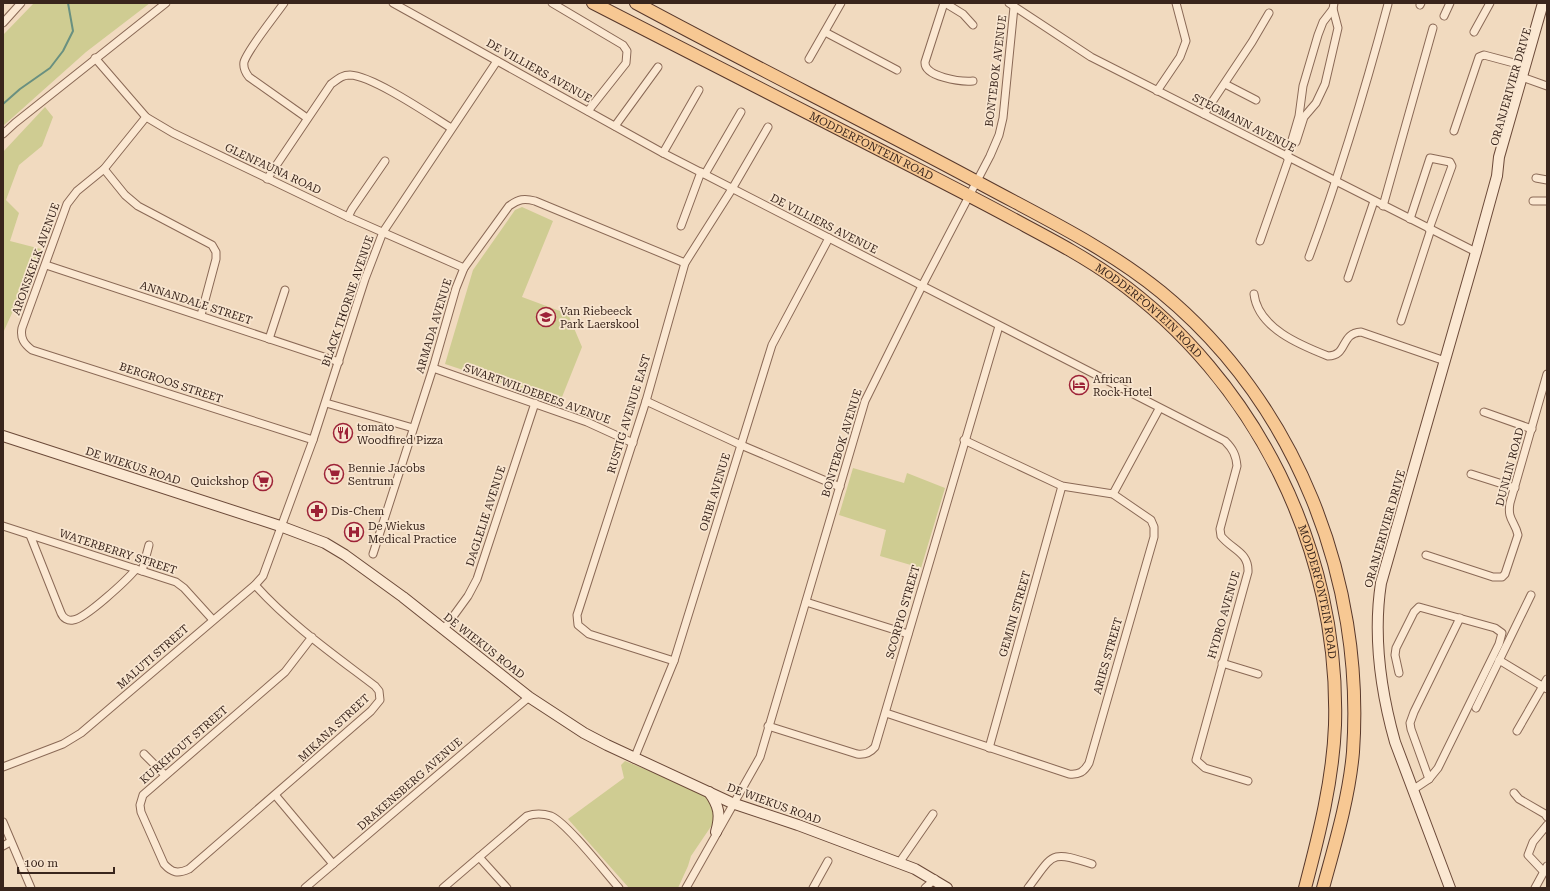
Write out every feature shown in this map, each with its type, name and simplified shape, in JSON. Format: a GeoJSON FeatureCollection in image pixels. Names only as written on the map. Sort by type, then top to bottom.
{"type":"FeatureCollection","features":[{"type":"Feature","properties":{"kind":"main road","name":"MODDERFONTEIN ROAD"},"geometry":{"type":"LineString","coordinates":[[593,3],[970,196],[1078,255],[1115,279],[1181,336],[1212,368],[1237,401],[1265,446],[1290,496],[1307,540],[1325,605],[1332,646],[1335,687],[1335,728],[1326,796],[1305,888]]}},
{"type":"Feature","properties":{"kind":"main road","name":"MODDERFONTEIN ROAD"},"geometry":{"type":"LineString","coordinates":[[636,3],[865,121],[1092,244],[1130,268],[1162,292],[1197,324],[1227,356],[1252,389],[1281,434],[1306,482],[1324,531],[1342,592],[1353,678],[1354,713],[1352,756],[1342,815],[1323,888]]}},
{"type":"Feature","properties":{"kind":"street"},"geometry":{"type":"LineString","coordinates":[[3,23],[21,3]]}},
{"type":"Feature","properties":{"kind":"street"},"geometry":{"type":"LineString","coordinates":[[3,134],[95,58],[166,3]]}},
{"type":"Feature","properties":{"kind":"street"},"geometry":{"type":"LineString","coordinates":[[284,3],[244,62],[244,70],[249,76],[307,118]]}},
{"type":"Feature","properties":{"kind":"street","name":"DE VILLIERS AVENUE"},"geometry":{"type":"LineString","coordinates":[[393,3],[732,189],[1159,409],[1225,441],[1232,448],[1236,456],[1237,466]]}},
{"type":"Feature","properties":{"kind":"street"},"geometry":{"type":"LineString","coordinates":[[552,3],[623,45],[627,51],[626,63],[588,111]]}},
{"type":"Feature","properties":{"kind":"street"},"geometry":{"type":"LineString","coordinates":[[809,59],[841,3]]}},
{"type":"Feature","properties":{"kind":"street"},"geometry":{"type":"LineString","coordinates":[[972,25],[963,14],[944,3],[925,62],[928,71],[938,75],[965,81],[973,81]]}},
{"type":"Feature","properties":{"kind":"street"},"geometry":{"type":"LineString","coordinates":[[1157,90],[1180,57],[1186,41],[1176,3]]}},
{"type":"Feature","properties":{"kind":"street"},"geometry":{"type":"LineString","coordinates":[[1444,16],[1450,3]]}},
{"type":"Feature","properties":{"kind":"street"},"geometry":{"type":"LineString","coordinates":[[1474,32],[1490,3]]}},
{"type":"Feature","properties":{"kind":"street","name":"ORANJERIVIER DRIVE"},"geometry":{"type":"LineString","coordinates":[[1525,78],[1525,66],[1543,3]]}},
{"type":"Feature","properties":{"kind":"street","name":"ORANJERIVIER DRIVE"},"geometry":{"type":"LineString","coordinates":[[1450,888],[1414,789],[1395,742],[1388,716],[1380,656],[1378,610],[1381,583],[1476,252],[1496,176],[1499,157],[1525,78],[1547,3]]}},
{"type":"Feature","properties":{"kind":"street"},"geometry":{"type":"LineString","coordinates":[[1309,257],[1336,182],[1371,68],[1388,4]]}},
{"type":"Feature","properties":{"kind":"street","name":"BONTEBOK AVENUE"},"geometry":{"type":"LineString","coordinates":[[686,888],[732,803],[755,767],[806,602],[865,401],[922,286],[990,156],[1000,129],[1012,5]]}},
{"type":"Feature","properties":{"kind":"street","name":"STEGMANN AVENUE"},"geometry":{"type":"LineString","coordinates":[[1012,5],[1091,57],[1476,252]]}},
{"type":"Feature","properties":{"kind":"street"},"geometry":{"type":"LineString","coordinates":[[1289,158],[1299,116],[1303,86],[1318,35],[1323,22],[1334,6]]}},
{"type":"Feature","properties":{"kind":"street"},"geometry":{"type":"LineString","coordinates":[[1260,241],[1304,117],[1316,104],[1325,84],[1338,28],[1334,6]]}},
{"type":"Feature","properties":{"kind":"street"},"geometry":{"type":"LineString","coordinates":[[1204,114],[1225,84],[1269,13]]}},
{"type":"Feature","properties":{"kind":"street"},"geometry":{"type":"LineString","coordinates":[[1383,206],[1433,28]]}},
{"type":"Feature","properties":{"kind":"street"},"geometry":{"type":"LineString","coordinates":[[825,32],[896,70]]}},
{"type":"Feature","properties":{"kind":"street"},"geometry":{"type":"LineString","coordinates":[[1454,131],[1479,57],[1484,55],[1525,66]]}},
{"type":"Feature","properties":{"kind":"street","name":"GLENFAUNA ROAD"},"geometry":{"type":"LineString","coordinates":[[95,58],[146,116],[173,133],[348,217],[464,268]]}},
{"type":"Feature","properties":{"kind":"street","name":"BLACK THORNE AVENUE"},"geometry":{"type":"LineString","coordinates":[[280,526],[313,440],[365,279],[383,232],[497,61]]}},
{"type":"Feature","properties":{"kind":"street"},"geometry":{"type":"LineString","coordinates":[[615,126],[658,68]]}},
{"type":"Feature","properties":{"kind":"street"},"geometry":{"type":"LineString","coordinates":[[267,179],[331,84],[342,76],[351,75],[361,77],[395,94],[451,128]]}},
{"type":"Feature","properties":{"kind":"street"},"geometry":{"type":"LineString","coordinates":[[1525,78],[1547,86]]}},
{"type":"Feature","properties":{"kind":"street"},"geometry":{"type":"LineString","coordinates":[[1225,84],[1256,100]]}},
{"type":"Feature","properties":{"kind":"street"},"geometry":{"type":"LineString","coordinates":[[663,152],[699,90]]}},
{"type":"Feature","properties":{"kind":"street"},"geometry":{"type":"LineString","coordinates":[[681,226],[703,173],[741,112]]}},
{"type":"Feature","properties":{"kind":"street","name":"ARONSKELK AVENUE"},"geometry":{"type":"LineString","coordinates":[[25,343],[21,333],[22,328],[67,204],[77,191],[104,169],[146,116]]}},
{"type":"Feature","properties":{"kind":"street","name":"RUSTIG AVENUE EAST"},"geometry":{"type":"LineString","coordinates":[[674,661],[589,634],[580,628],[577,615],[646,401],[685,263],[732,189],[768,127]]}},
{"type":"Feature","properties":{"kind":"street"},"geometry":{"type":"LineString","coordinates":[[1401,321],[1430,229],[1452,166],[1450,162],[1430,158],[1410,219]]}},
{"type":"Feature","properties":{"kind":"street"},"geometry":{"type":"LineString","coordinates":[[348,217],[385,161]]}},
{"type":"Feature","properties":{"kind":"street"},"geometry":{"type":"LineString","coordinates":[[104,169],[125,195],[138,206],[212,245],[214,248],[216,259],[201,315]]}},
{"type":"Feature","properties":{"kind":"street"},"geometry":{"type":"LineString","coordinates":[[1536,178],[1547,180]]}},
{"type":"Feature","properties":{"kind":"street","name":"ARMADA AVENUE"},"geometry":{"type":"LineString","coordinates":[[373,554],[433,368],[456,288],[464,268],[509,206],[517,200],[526,198],[685,263]]}},
{"type":"Feature","properties":{"kind":"street"},"geometry":{"type":"LineString","coordinates":[[1348,278],[1374,201]]}},
{"type":"Feature","properties":{"kind":"street"},"geometry":{"type":"LineString","coordinates":[[1533,201],[1547,201]]}},
{"type":"Feature","properties":{"kind":"street","name":"ORIBI AVENUE"},"geometry":{"type":"LineString","coordinates":[[634,759],[674,661],[772,346],[829,238]]}},
{"type":"Feature","properties":{"kind":"street","name":"ANNANDALE STREET"},"geometry":{"type":"LineString","coordinates":[[46,265],[201,315],[339,362]]}},
{"type":"Feature","properties":{"kind":"street"},"geometry":{"type":"LineString","coordinates":[[269,339],[285,290]]}},
{"type":"Feature","properties":{"kind":"street"},"geometry":{"type":"LineString","coordinates":[[1254,294],[1258,307],[1276,328],[1285,335],[1328,356],[1334,356],[1340,353],[1349,336],[1355,332],[1362,332],[1445,361]]}},
{"type":"Feature","properties":{"kind":"street","name":"SCORPIO STREET"},"geometry":{"type":"LineString","coordinates":[[768,726],[864,755],[871,752],[875,746],[886,714],[964,440],[999,326]]}},
{"type":"Feature","properties":{"kind":"street","name":"BERGROOS STREET"},"geometry":{"type":"LineString","coordinates":[[25,343],[32,350],[313,440]]}},
{"type":"Feature","properties":{"kind":"street","name":"SWARTWILDEBEES AVENUE"},"geometry":{"type":"LineString","coordinates":[[433,368],[587,422],[633,443]]}},
{"type":"Feature","properties":{"kind":"street","name":"DUNLIN ROAD"},"geometry":{"type":"LineString","coordinates":[[1426,555],[1493,577],[1502,577],[1507,570],[1518,535],[1508,512],[1547,374]]}},
{"type":"Feature","properties":{"kind":"street"},"geometry":{"type":"LineString","coordinates":[[646,401],[741,445],[840,487]]}},
{"type":"Feature","properties":{"kind":"street"},"geometry":{"type":"LineString","coordinates":[[326,402],[413,428]]}},
{"type":"Feature","properties":{"kind":"street","name":"DAGLELIE AVENUE"},"geometry":{"type":"LineString","coordinates":[[444,629],[468,596],[477,579],[534,403]]}},
{"type":"Feature","properties":{"kind":"street"},"geometry":{"type":"LineString","coordinates":[[964,440],[1062,486],[1113,494],[1159,409]]}},
{"type":"Feature","properties":{"kind":"street"},"geometry":{"type":"LineString","coordinates":[[1484,412],[1532,429]]}},
{"type":"Feature","properties":{"kind":"street","name":"DE WIEKUS ROAD"},"geometry":{"type":"LineString","coordinates":[[3,436],[280,526],[325,543],[345,554],[444,629],[529,697],[584,733],[634,759],[709,791],[732,803],[798,825],[899,863],[935,879],[947,888]]}},
{"type":"Feature","properties":{"kind":"street","name":"HYDRO AVENUE"},"geometry":{"type":"LineString","coordinates":[[1237,466],[1220,529],[1221,536],[1224,541],[1245,557],[1248,563],[1248,572],[1196,760],[1201,766],[1248,781]]}},
{"type":"Feature","properties":{"kind":"street"},"geometry":{"type":"LineString","coordinates":[[1471,474],[1515,488]]}},
{"type":"Feature","properties":{"kind":"street","name":"GEMINI STREET"},"geometry":{"type":"LineString","coordinates":[[989,748],[1062,486]]}},
{"type":"Feature","properties":{"kind":"street","name":"ARIES STREET"},"geometry":{"type":"LineString","coordinates":[[989,748],[1076,775],[1082,773],[1089,763],[1154,537],[1154,527],[1150,520],[1113,494]]}},
{"type":"Feature","properties":{"kind":"street","name":"WATERBERRY STREET"},"geometry":{"type":"LineString","coordinates":[[3,526],[176,582],[184,588],[213,620]]}},
{"type":"Feature","properties":{"kind":"street","name":"MALUTI STREET"},"geometry":{"type":"LineString","coordinates":[[3,767],[73,740],[255,585],[263,576],[269,562],[280,526]]}},
{"type":"Feature","properties":{"kind":"street"},"geometry":{"type":"LineString","coordinates":[[30,535],[61,613],[67,619],[73,620],[79,619],[86,614],[139,570],[149,545]]}},
{"type":"Feature","properties":{"kind":"street","name":"MIKANA STREET"},"geometry":{"type":"LineString","coordinates":[[189,869],[276,796],[377,706],[380,700],[379,691],[375,686],[312,637],[278,608],[255,585]]}},
{"type":"Feature","properties":{"kind":"street"},"geometry":{"type":"LineString","coordinates":[[1476,708],[1531,595]]}},
{"type":"Feature","properties":{"kind":"street"},"geometry":{"type":"LineString","coordinates":[[806,602],[908,634]]}},
{"type":"Feature","properties":{"kind":"street"},"geometry":{"type":"LineString","coordinates":[[1399,673],[1395,655],[1396,648],[1416,609],[1422,607],[1495,628],[1502,633],[1502,637],[1438,768],[1429,779],[1414,789]]}},
{"type":"Feature","properties":{"kind":"street"},"geometry":{"type":"LineString","coordinates":[[1429,779],[1410,723],[1460,618]]}},
{"type":"Feature","properties":{"kind":"street","name":"KURKHOUT STREET"},"geometry":{"type":"LineString","coordinates":[[189,869],[182,873],[175,873],[164,864],[141,812],[140,805],[143,795],[164,775],[285,672],[312,637]]}},
{"type":"Feature","properties":{"kind":"street"},"geometry":{"type":"LineString","coordinates":[[1499,660],[1545,688]]}},
{"type":"Feature","properties":{"kind":"street"},"geometry":{"type":"LineString","coordinates":[[1222,663],[1258,674]]}},
{"type":"Feature","properties":{"kind":"street"},"geometry":{"type":"LineString","coordinates":[[1517,731],[1545,688],[1547,680]]}},
{"type":"Feature","properties":{"kind":"street","name":"DRAKENSBERG AVENUE"},"geometry":{"type":"LineString","coordinates":[[305,888],[529,697]]}},
{"type":"Feature","properties":{"kind":"street"},"geometry":{"type":"LineString","coordinates":[[886,714],[989,748]]}},
{"type":"Feature","properties":{"kind":"street"},"geometry":{"type":"LineString","coordinates":[[144,754],[164,775]]}},
{"type":"Feature","properties":{"kind":"street"},"geometry":{"type":"LineString","coordinates":[[709,791],[719,808],[719,818],[716,832]]}},
{"type":"Feature","properties":{"kind":"street"},"geometry":{"type":"LineString","coordinates":[[1514,793],[1519,799],[1547,817]]}},
{"type":"Feature","properties":{"kind":"street"},"geometry":{"type":"LineString","coordinates":[[276,796],[333,864]]}},
{"type":"Feature","properties":{"kind":"street"},"geometry":{"type":"LineString","coordinates":[[443,888],[527,816],[535,813],[553,817],[565,826],[618,888]]}},
{"type":"Feature","properties":{"kind":"street"},"geometry":{"type":"LineString","coordinates":[[899,863],[933,814]]}},
{"type":"Feature","properties":{"kind":"street"},"geometry":{"type":"LineString","coordinates":[[3,822],[10,842],[31,888]]}},
{"type":"Feature","properties":{"kind":"street"},"geometry":{"type":"LineString","coordinates":[[1535,888],[1545,869],[1528,855],[1533,842],[1547,825]]}},
{"type":"Feature","properties":{"kind":"street"},"geometry":{"type":"LineString","coordinates":[[3,846],[10,842]]}},
{"type":"Feature","properties":{"kind":"street"},"geometry":{"type":"LineString","coordinates":[[1028,888],[1048,861],[1055,856],[1071,857],[1092,864]]}},
{"type":"Feature","properties":{"kind":"street"},"geometry":{"type":"LineString","coordinates":[[479,857],[507,888]]}},
{"type":"Feature","properties":{"kind":"street"},"geometry":{"type":"LineString","coordinates":[[813,888],[828,861]]}},
{"type":"Feature","properties":{"kind":"street"},"geometry":{"type":"LineString","coordinates":[[925,888],[935,879]]}},
{"type":"Feature","properties":{"kind":"shaded area"},"geometry":{"type":"Polygon","coordinates":[[[34,3],[150,3],[86,52],[3,126],[3,35],[34,3]]]}},
{"type":"Feature","properties":{"kind":"shaded area"},"geometry":{"type":"Polygon","coordinates":[[[45,107],[53,117],[42,146],[19,165],[6,200],[19,213],[10,241],[41,249],[3,333],[3,152],[45,107]]]}},
{"type":"Feature","properties":{"kind":"shaded area"},"geometry":{"type":"Polygon","coordinates":[[[522,207],[553,221],[522,297],[568,314],[582,347],[560,402],[445,364],[473,270],[515,210],[522,207]]]}},
{"type":"Feature","properties":{"kind":"shaded area"},"geometry":{"type":"Polygon","coordinates":[[[853,468],[904,483],[907,473],[945,488],[921,568],[880,556],[886,530],[839,515],[853,468]]]}},
{"type":"Feature","properties":{"kind":"shaded area"},"geometry":{"type":"Polygon","coordinates":[[[625,761],[707,794],[716,807],[714,822],[691,856],[678,888],[629,888],[568,819],[624,778],[621,765],[625,761]]]}},
{"type":"Feature","properties":{"kind":"waterway"},"geometry":{"type":"LineString","coordinates":[[3,104],[20,89],[50,68],[63,51],[73,31],[68,3]]}},
{"type":"Feature","properties":{"kind":"place","name":"Van Riebeeck Park Laerskool"},"geometry":{"type":"Point","coordinates":[546,317]}},
{"type":"Feature","properties":{"kind":"place","name":"African Rock Hotel"},"geometry":{"type":"Point","coordinates":[1079,385]}},
{"type":"Feature","properties":{"kind":"place","name":"tomato Woodfired Pizza"},"geometry":{"type":"Point","coordinates":[343,433]}},
{"type":"Feature","properties":{"kind":"place","name":"Bennie Jacobs Sentrum"},"geometry":{"type":"Point","coordinates":[334,474]}},
{"type":"Feature","properties":{"kind":"place","name":"Quickshop"},"geometry":{"type":"Point","coordinates":[263,481]}},
{"type":"Feature","properties":{"kind":"place","name":"Dis-Chem"},"geometry":{"type":"Point","coordinates":[317,511]}},
{"type":"Feature","properties":{"kind":"place","name":"De Wiekus Medical Practice"},"geometry":{"type":"Point","coordinates":[354,532]}}]}
